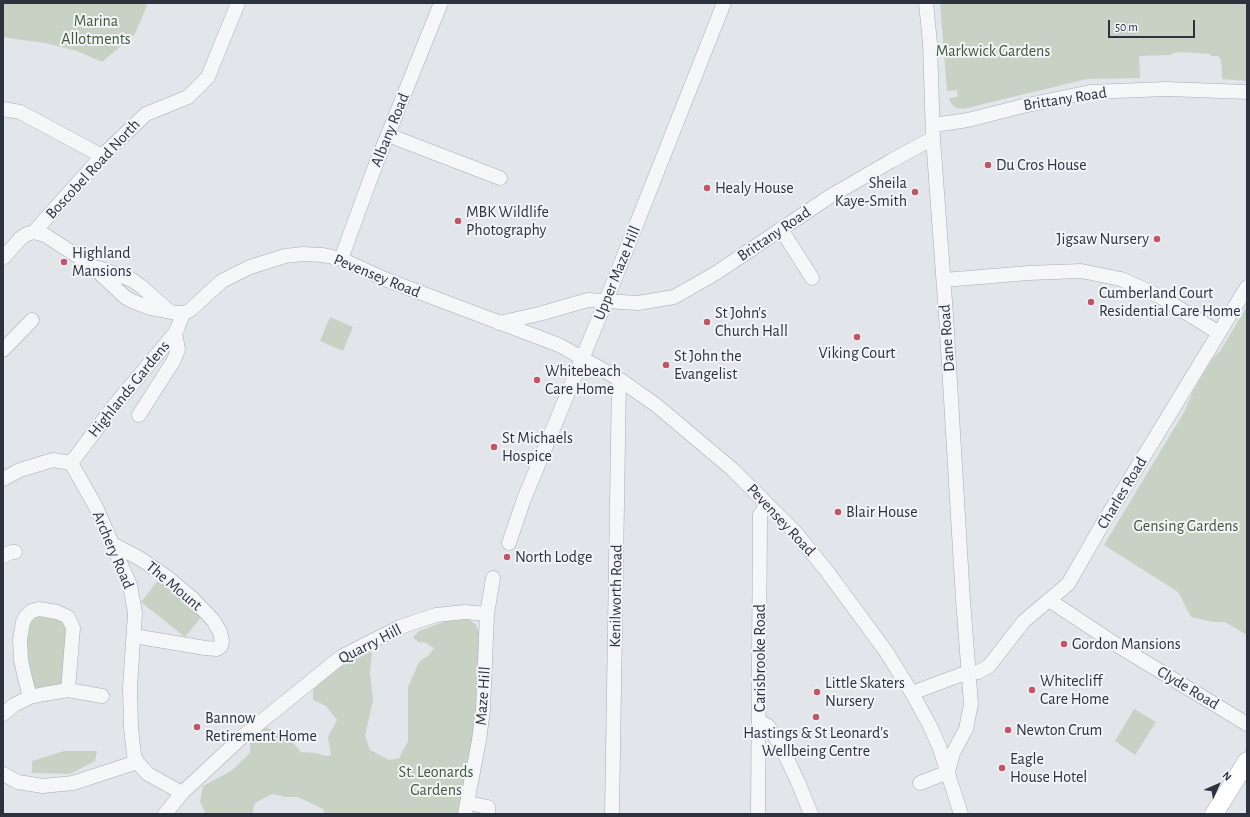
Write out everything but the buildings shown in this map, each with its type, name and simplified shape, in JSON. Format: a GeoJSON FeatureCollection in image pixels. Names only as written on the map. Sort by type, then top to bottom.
{"type":"FeatureCollection","features":[{"type":"Feature","properties":{"kind":"main road"},"geometry":{"type":"LineString","coordinates":[[1214,814],[1247,761]]}},
{"type":"Feature","properties":{"kind":"street","name":"Boscobel Road North"},"geometry":{"type":"LineString","coordinates":[[3,258],[21,238],[34,232],[102,156],[146,114],[188,97],[208,77],[238,3]]}},
{"type":"Feature","properties":{"kind":"street","name":"Albany Road"},"geometry":{"type":"LineString","coordinates":[[341,259],[388,135],[441,3]]}},
{"type":"Feature","properties":{"kind":"street","name":"Upper Maze Hill"},"geometry":{"type":"LineString","coordinates":[[509,543],[524,499],[583,359],[724,3]]}},
{"type":"Feature","properties":{"kind":"street","name":"Dane Road"},"geometry":{"type":"LineString","coordinates":[[926,3],[930,43],[933,132],[969,673]]}},
{"type":"Feature","properties":{"kind":"street","name":"Brittany Road"},"geometry":{"type":"LineString","coordinates":[[606,301],[638,303],[674,297],[716,273],[829,197],[891,161],[933,132],[968,120],[1023,106],[1090,92],[1167,89],[1247,92]]}},
{"type":"Feature","properties":{"kind":"street"},"geometry":{"type":"LineString","coordinates":[[3,109],[20,112],[102,156]]}},
{"type":"Feature","properties":{"kind":"street"},"geometry":{"type":"LineString","coordinates":[[388,135],[500,178]]}},
{"type":"Feature","properties":{"kind":"street"},"geometry":{"type":"LineString","coordinates":[[781,229],[812,278]]}},
{"type":"Feature","properties":{"kind":"street"},"geometry":{"type":"LineString","coordinates":[[34,232],[45,235],[92,265],[132,280],[177,312]]}},
{"type":"Feature","properties":{"kind":"street","name":"Pevensey Road"},"geometry":{"type":"LineString","coordinates":[[177,312],[190,310],[222,281],[250,267],[267,261],[303,254],[323,255],[341,259],[387,280],[559,345],[619,379],[656,405],[727,465],[795,532],[826,570],[885,650],[912,693],[939,746],[961,814]]}},
{"type":"Feature","properties":{"kind":"street"},"geometry":{"type":"LineString","coordinates":[[944,280],[1029,273],[1081,271],[1121,279],[1159,296],[1218,333]]}},
{"type":"Feature","properties":{"kind":"street","name":"Charles Road"},"geometry":{"type":"LineString","coordinates":[[912,693],[937,683],[969,673],[978,672],[989,666],[1024,621],[1068,584],[1247,287]]}},
{"type":"Feature","properties":{"kind":"street"},"geometry":{"type":"LineString","coordinates":[[499,323],[539,314],[588,300],[606,301]]}},
{"type":"Feature","properties":{"kind":"street","name":"Highlands Gardens"},"geometry":{"type":"LineString","coordinates":[[71,463],[114,406],[175,333],[178,327],[177,312]]}},
{"type":"Feature","properties":{"kind":"street"},"geometry":{"type":"LineString","coordinates":[[3,350],[32,320]]}},
{"type":"Feature","properties":{"kind":"street"},"geometry":{"type":"LineString","coordinates":[[139,415],[174,360],[178,349],[175,333]]}},
{"type":"Feature","properties":{"kind":"street","name":"Kenilworth Road"},"geometry":{"type":"LineString","coordinates":[[612,814],[619,379]]}},
{"type":"Feature","properties":{"kind":"street"},"geometry":{"type":"LineString","coordinates":[[3,479],[20,470],[53,460],[71,463]]}},
{"type":"Feature","properties":{"kind":"street","name":"Archery Road"},"geometry":{"type":"LineString","coordinates":[[71,463],[96,507],[114,545],[130,585],[135,613],[130,686],[131,728],[134,755],[137,762]]}},
{"type":"Feature","properties":{"kind":"street","name":"Carisbrooke Road"},"geometry":{"type":"LineString","coordinates":[[758,814],[760,515],[768,504]]}},
{"type":"Feature","properties":{"kind":"street","name":"The Mount"},"geometry":{"type":"LineString","coordinates":[[114,545],[139,558],[162,573],[192,598],[213,620],[220,632],[222,641],[221,646],[218,649],[134,636]]}},
{"type":"Feature","properties":{"kind":"street","name":"Maze Hill"},"geometry":{"type":"LineString","coordinates":[[467,808],[483,710],[487,614],[493,578]]}},
{"type":"Feature","properties":{"kind":"street","name":"Clyde Road"},"geometry":{"type":"LineString","coordinates":[[1049,600],[1117,645],[1247,724]]}},
{"type":"Feature","properties":{"kind":"street"},"geometry":{"type":"LineString","coordinates":[[30,697],[24,678],[20,640],[23,622],[26,616],[32,611],[40,609],[56,612],[68,617],[74,628],[68,690]]}},
{"type":"Feature","properties":{"kind":"street","name":"Quarry Hill"},"geometry":{"type":"LineString","coordinates":[[165,814],[182,793],[242,737],[341,657],[400,627],[436,615],[465,612],[487,614]]}},
{"type":"Feature","properties":{"kind":"street"},"geometry":{"type":"LineString","coordinates":[[920,783],[948,772],[953,753],[966,729],[971,704],[969,673]]}},
{"type":"Feature","properties":{"kind":"street"},"geometry":{"type":"LineString","coordinates":[[3,714],[14,705],[30,697],[68,690],[102,696]]}},
{"type":"Feature","properties":{"kind":"street"},"geometry":{"type":"LineString","coordinates":[[759,721],[768,726],[780,744],[811,814]]}},
{"type":"Feature","properties":{"kind":"street"},"geometry":{"type":"LineString","coordinates":[[3,774],[18,782],[43,786],[73,783],[137,762],[148,774],[182,793]]}},
{"type":"Feature","properties":{"kind":"street"},"geometry":{"type":"LineString","coordinates":[[467,808],[488,807],[488,814]]}},
{"type":"Feature","properties":{"kind":"green space","name":"Marina Allotments"},"geometry":{"type":"Polygon","coordinates":[[[3,3],[148,3],[135,34],[102,62],[77,51],[45,43],[3,37],[3,3]]]}},
{"type":"Feature","properties":{"kind":"green space","name":"Markwick Gardens"},"geometry":{"type":"Polygon","coordinates":[[[940,3],[1247,3],[1247,81],[1222,79],[1221,60],[1218,56],[1182,52],[1173,53],[1172,55],[1139,56],[1140,78],[1087,79],[963,109],[956,108],[951,103],[949,98],[958,97],[957,90],[947,91],[940,3]]]}},
{"type":"Feature","properties":{"kind":"green space","name":"Gensing Gardens"},"geometry":{"type":"Polygon","coordinates":[[[1247,306],[1247,635],[1225,622],[1213,622],[1191,617],[1178,592],[1104,545],[1184,412],[1193,391],[1213,358],[1221,350],[1247,306]]]}},
{"type":"Feature","properties":{"kind":"green space"},"geometry":{"type":"Polygon","coordinates":[[[330,317],[353,327],[343,351],[320,341],[330,317]]]}},
{"type":"Feature","properties":{"kind":"green space"},"geometry":{"type":"Polygon","coordinates":[[[159,579],[203,615],[185,637],[141,602],[159,579]]]}},
{"type":"Feature","properties":{"kind":"green space"},"geometry":{"type":"Polygon","coordinates":[[[37,614],[62,619],[67,625],[65,681],[55,688],[45,691],[33,688],[23,644],[30,618],[37,614]]]}},
{"type":"Feature","properties":{"kind":"green space","name":"St. Leonards Gardens"},"geometry":{"type":"Polygon","coordinates":[[[463,618],[470,620],[476,625],[480,634],[475,724],[459,814],[325,814],[323,809],[298,797],[286,797],[272,794],[255,803],[252,814],[206,814],[200,802],[203,786],[231,771],[250,753],[250,741],[265,727],[288,737],[301,752],[316,753],[325,756],[331,755],[328,737],[337,720],[326,706],[313,700],[313,690],[331,672],[360,656],[366,651],[372,653],[370,673],[373,700],[365,736],[370,750],[389,760],[399,758],[408,741],[408,687],[419,662],[429,655],[434,648],[426,643],[418,642],[413,637],[419,631],[449,620],[463,618]]]}},
{"type":"Feature","properties":{"kind":"green space"},"geometry":{"type":"Polygon","coordinates":[[[1134,709],[1156,722],[1135,755],[1115,741],[1134,709]]]}},
{"type":"Feature","properties":{"kind":"green space"},"geometry":{"type":"Polygon","coordinates":[[[64,751],[97,751],[95,761],[70,774],[32,773],[32,761],[64,751]]]}},
{"type":"Feature","properties":{"kind":"place","name":"Du Cros House"},"geometry":{"type":"Point","coordinates":[988,165]}},
{"type":"Feature","properties":{"kind":"place","name":"Healy House"},"geometry":{"type":"Point","coordinates":[707,188]}},
{"type":"Feature","properties":{"kind":"place","name":"Sheila Kaye-Smith"},"geometry":{"type":"Point","coordinates":[915,192]}},
{"type":"Feature","properties":{"kind":"place","name":"MBK Wildlife Photography"},"geometry":{"type":"Point","coordinates":[458,221]}},
{"type":"Feature","properties":{"kind":"place","name":"Jigsaw Nursery"},"geometry":{"type":"Point","coordinates":[1157,239]}},
{"type":"Feature","properties":{"kind":"place","name":"Highland Mansions"},"geometry":{"type":"Point","coordinates":[64,262]}},
{"type":"Feature","properties":{"kind":"place","name":"Cumberland Court Residential Care Home"},"geometry":{"type":"Point","coordinates":[1091,302]}},
{"type":"Feature","properties":{"kind":"place","name":"St John's Church Hall"},"geometry":{"type":"Point","coordinates":[707,322]}},
{"type":"Feature","properties":{"kind":"place","name":"Viking Court"},"geometry":{"type":"Point","coordinates":[857,337]}},
{"type":"Feature","properties":{"kind":"place","name":"St John the Evangelist"},"geometry":{"type":"Point","coordinates":[666,365]}},
{"type":"Feature","properties":{"kind":"place","name":"Whitebeach Care Home"},"geometry":{"type":"Point","coordinates":[537,380]}},
{"type":"Feature","properties":{"kind":"place","name":"St Michaels Hospice"},"geometry":{"type":"Point","coordinates":[494,447]}},
{"type":"Feature","properties":{"kind":"place","name":"Blair House"},"geometry":{"type":"Point","coordinates":[838,512]}},
{"type":"Feature","properties":{"kind":"place","name":"North Lodge"},"geometry":{"type":"Point","coordinates":[507,557]}},
{"type":"Feature","properties":{"kind":"place","name":"Gordon Mansions"},"geometry":{"type":"Point","coordinates":[1064,644]}},
{"type":"Feature","properties":{"kind":"place","name":"Whitecliff Care Home"},"geometry":{"type":"Point","coordinates":[1032,690]}},
{"type":"Feature","properties":{"kind":"place","name":"Little Skaters Nursery"},"geometry":{"type":"Point","coordinates":[817,692]}},
{"type":"Feature","properties":{"kind":"place","name":"Hastings & St Leonard's Wellbeing Centre"},"geometry":{"type":"Point","coordinates":[816,717]}},
{"type":"Feature","properties":{"kind":"place","name":"Bannow Retirement Home"},"geometry":{"type":"Point","coordinates":[197,727]}},
{"type":"Feature","properties":{"kind":"place","name":"Newton Crum"},"geometry":{"type":"Point","coordinates":[1008,730]}},
{"type":"Feature","properties":{"kind":"place","name":"Eagle House Hotel"},"geometry":{"type":"Point","coordinates":[1002,768]}}]}
